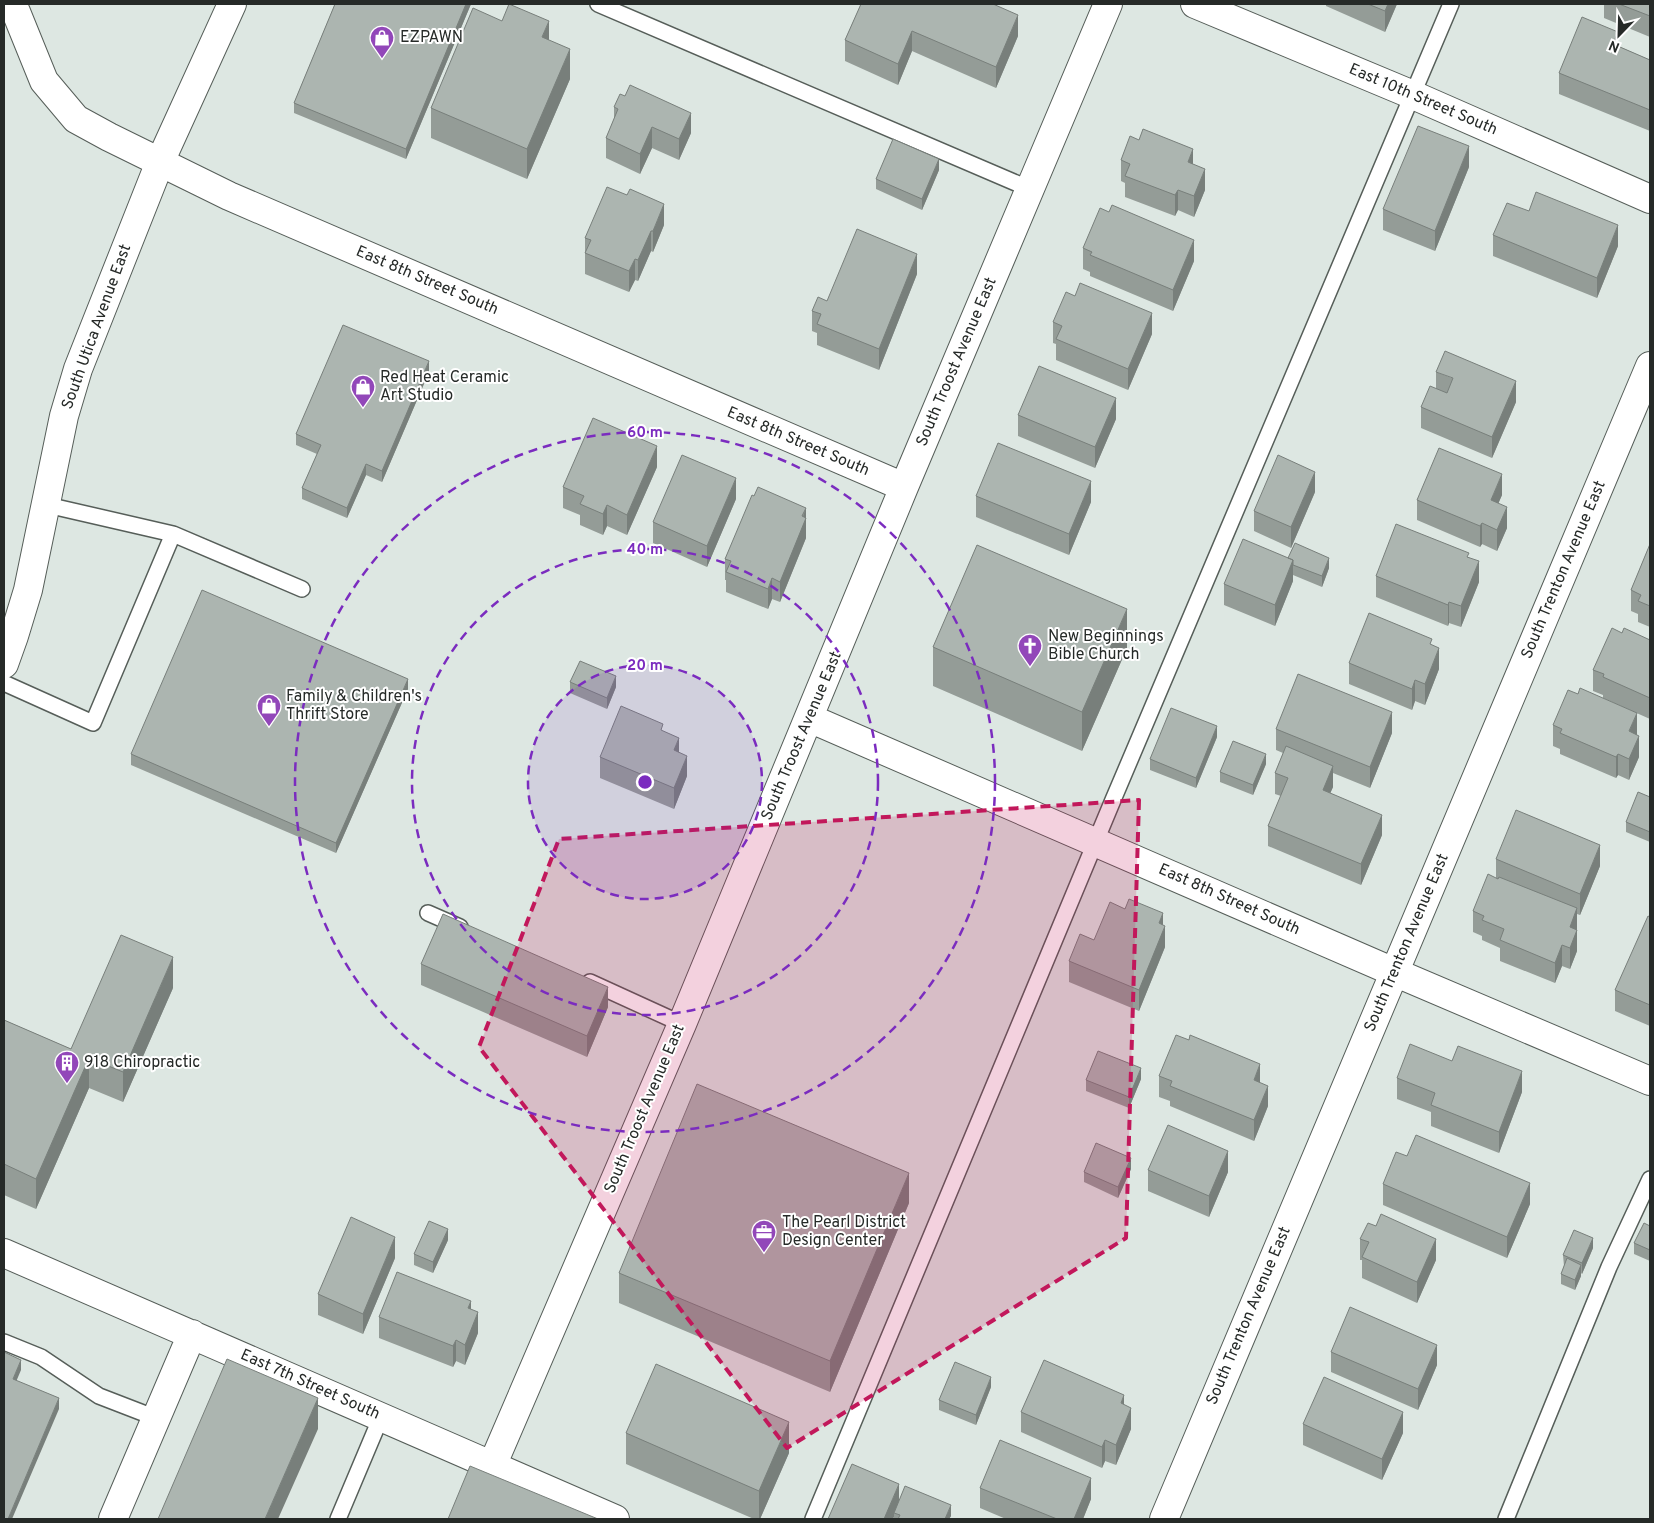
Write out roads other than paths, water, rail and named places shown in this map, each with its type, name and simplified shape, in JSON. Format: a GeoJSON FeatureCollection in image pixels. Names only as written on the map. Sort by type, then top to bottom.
{"type":"FeatureCollection","features":[{"type":"Feature","properties":{"kind":"street","name":"East 8th Street South"},"geometry":{"type":"LineString","coordinates":[[10,4],[16,12],[44,81],[76,119],[238,200],[904,487]]}},
{"type":"Feature","properties":{"kind":"street","name":"South Utica Avenue East"},"geometry":{"type":"LineString","coordinates":[[4,664],[28,590],[64,416],[78,369],[160,162],[232,4]]}},
{"type":"Feature","properties":{"kind":"street","name":"South Troost Avenue East"},"geometry":{"type":"LineString","coordinates":[[492,1466],[682,1024],[904,487],[1108,4]]}},
{"type":"Feature","properties":{"kind":"street","name":"East 10th Street South"},"geometry":{"type":"LineString","coordinates":[[1195,4],[1413,95],[1650,199]]}},
{"type":"Feature","properties":{"kind":"street","name":"South Trenton Avenue East"},"geometry":{"type":"LineString","coordinates":[[1164,1519],[1650,366]]}},
{"type":"Feature","properties":{"kind":"street","name":"East 8th Street South"},"geometry":{"type":"LineString","coordinates":[[809,718],[1650,1081]]}},
{"type":"Feature","properties":{"kind":"street","name":"East 7th Street South"},"geometry":{"type":"LineString","coordinates":[[4,1253],[615,1519]]}},
{"type":"Feature","properties":{"kind":"street"},"geometry":{"type":"LineString","coordinates":[[113,1519],[192,1334]]}},
{"type":"Feature","properties":{"kind":"lane"},"geometry":{"type":"LineString","coordinates":[[598,4],[1030,189]]}},
{"type":"Feature","properties":{"kind":"lane"},"geometry":{"type":"LineString","coordinates":[[813,1519],[1096,842],[1451,4]]}},
{"type":"Feature","properties":{"kind":"lane"},"geometry":{"type":"LineString","coordinates":[[46,505],[173,534],[302,589]]}},
{"type":"Feature","properties":{"kind":"lane"},"geometry":{"type":"LineString","coordinates":[[4,683],[93,723],[173,534]]}},
{"type":"Feature","properties":{"kind":"lane"},"geometry":{"type":"LineString","coordinates":[[428,913],[474,933]]}},
{"type":"Feature","properties":{"kind":"lane"},"geometry":{"type":"LineString","coordinates":[[575,976],[682,1024]]}},
{"type":"Feature","properties":{"kind":"lane"},"geometry":{"type":"LineString","coordinates":[[1506,1519],[1609,1268],[1650,1179]]}},
{"type":"Feature","properties":{"kind":"lane"},"geometry":{"type":"LineString","coordinates":[[4,1342],[41,1358],[99,1396],[156,1418]]}},
{"type":"Feature","properties":{"kind":"lane"},"geometry":{"type":"LineString","coordinates":[[338,1519],[381,1417]]}},
{"type":"Feature","properties":{"kind":"place","name":"EZPAWN"},"geometry":{"type":"Point","coordinates":[382,59]}},
{"type":"Feature","properties":{"kind":"place","name":"Red Heat Ceramic Art Studio"},"geometry":{"type":"Point","coordinates":[363,408]}},
{"type":"Feature","properties":{"kind":"place","name":"New Beginnings Bible Church"},"geometry":{"type":"Point","coordinates":[1030,667]}},
{"type":"Feature","properties":{"kind":"place","name":"Family & Children's Thrift Store"},"geometry":{"type":"Point","coordinates":[269,727]}},
{"type":"Feature","properties":{"kind":"place","name":"918 Chiropractic"},"geometry":{"type":"Point","coordinates":[67,1084]}},
{"type":"Feature","properties":{"kind":"place","name":"The Pearl District Design Center"},"geometry":{"type":"Point","coordinates":[764,1253]}}]}
